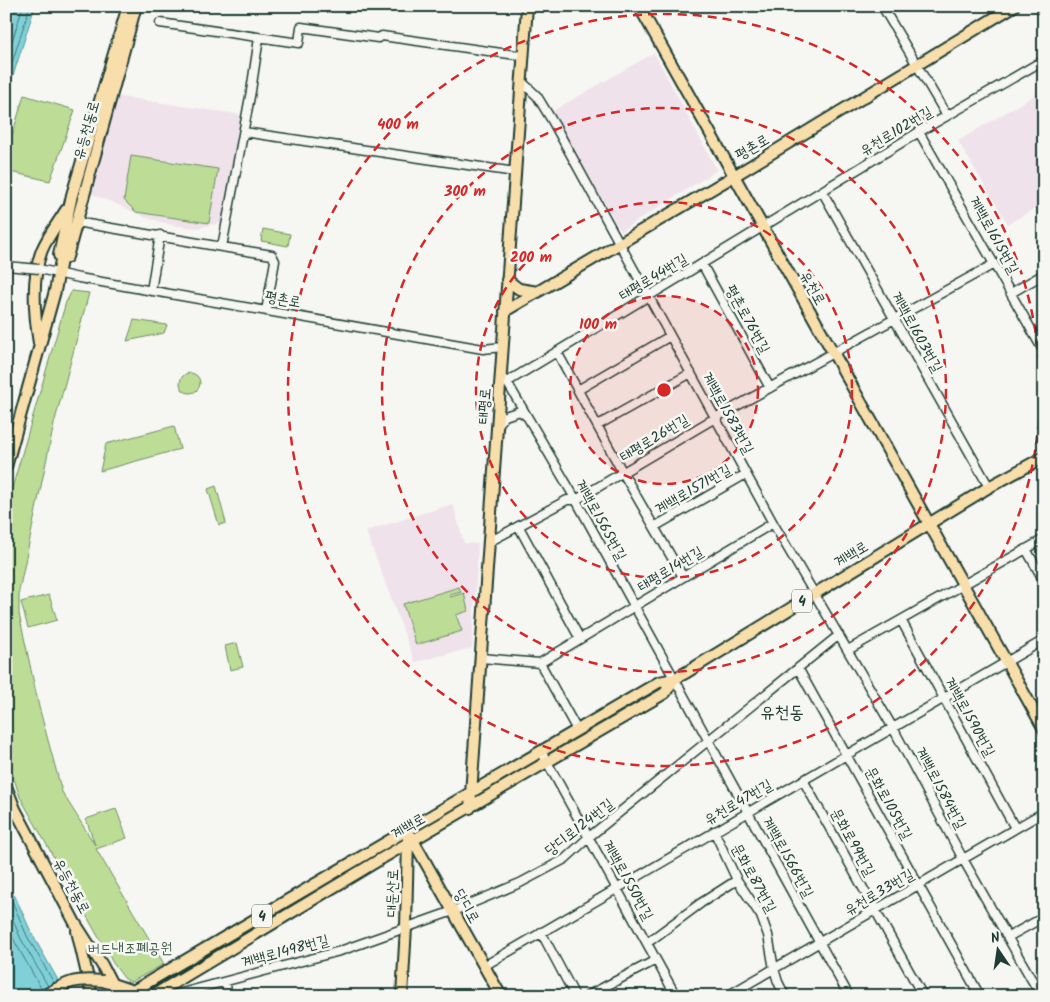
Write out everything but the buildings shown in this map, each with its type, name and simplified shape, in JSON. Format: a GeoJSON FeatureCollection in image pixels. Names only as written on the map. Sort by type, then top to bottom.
{"type":"FeatureCollection","features":[{"type":"Feature","properties":{"kind":"main road","name":"유등천동로"},"geometry":{"type":"LineString","coordinates":[[6,468],[59,274],[61,260],[59,255],[72,195],[128,6]]}},
{"type":"Feature","properties":{"kind":"main road","name":"유등천동로"},"geometry":{"type":"LineString","coordinates":[[61,260],[66,256],[136,6]]}},
{"type":"Feature","properties":{"kind":"main road","name":"태평로"},"geometry":{"type":"LineString","coordinates":[[470,808],[497,426],[504,379],[505,311],[526,6]]}},
{"type":"Feature","properties":{"kind":"main road","name":"유천로"},"geometry":{"type":"LineString","coordinates":[[639,6],[1044,729]]}},
{"type":"Feature","properties":{"kind":"main road","name":"평촌로"},"geometry":{"type":"LineString","coordinates":[[505,311],[734,176],[1014,6]]}},
{"type":"Feature","properties":{"kind":"main road"},"geometry":{"type":"LineString","coordinates":[[40,346],[36,325],[35,301],[37,269],[42,249],[66,210],[72,195]]}},
{"type":"Feature","properties":{"kind":"main road"},"geometry":{"type":"LineString","coordinates":[[507,280],[519,289],[538,292]]}},
{"type":"Feature","properties":{"kind":"main road","name":"계백로"},"geometry":{"type":"LineString","coordinates":[[43,996],[67,982],[77,979],[103,981],[133,991],[659,682],[674,679],[989,487],[1044,457]]}},
{"type":"Feature","properties":{"kind":"main road","name":"계백로"},"geometry":{"type":"LineString","coordinates":[[152,996],[665,693],[674,679]]}},
{"type":"Feature","properties":{"kind":"main road","name":"유등천동로"},"geometry":{"type":"LineString","coordinates":[[6,786],[19,817],[75,923],[118,996]]}},
{"type":"Feature","properties":{"kind":"main road","name":"당디로"},"geometry":{"type":"LineString","coordinates":[[408,830],[411,842],[501,996]]}},
{"type":"Feature","properties":{"kind":"main road","name":"대둔산로"},"geometry":{"type":"LineString","coordinates":[[402,996],[411,842]]}},
{"type":"Feature","properties":{"kind":"main road"},"geometry":{"type":"LineString","coordinates":[[75,923],[92,996]]}},
{"type":"Feature","properties":{"kind":"street"},"geometry":{"type":"LineString","coordinates":[[882,6],[947,116]]}},
{"type":"Feature","properties":{"kind":"street"},"geometry":{"type":"LineString","coordinates":[[160,23],[299,43],[301,27],[378,38],[382,36],[523,56]]}},
{"type":"Feature","properties":{"kind":"street"},"geometry":{"type":"LineString","coordinates":[[222,247],[244,132],[259,38]]}},
{"type":"Feature","properties":{"kind":"street","name":"유천로102번길"},"geometry":{"type":"LineString","coordinates":[[762,227],[1044,60]]}},
{"type":"Feature","properties":{"kind":"street","name":"계백로1583번길"},"geometry":{"type":"LineString","coordinates":[[521,81],[537,96],[554,124],[621,243],[690,373],[814,594]]}},
{"type":"Feature","properties":{"kind":"street"},"geometry":{"type":"LineString","coordinates":[[244,132],[515,172]]}},
{"type":"Feature","properties":{"kind":"street","name":"계백로1615번길"},"geometry":{"type":"LineString","coordinates":[[920,132],[1044,352]]}},
{"type":"Feature","properties":{"kind":"street","name":"계백로1603번길"},"geometry":{"type":"LineString","coordinates":[[822,191],[989,487]]}},
{"type":"Feature","properties":{"kind":"street"},"geometry":{"type":"LineString","coordinates":[[76,222],[160,235],[272,256],[275,261],[266,311]]}},
{"type":"Feature","properties":{"kind":"street","name":"태평로44번길"},"geometry":{"type":"LineString","coordinates":[[504,379],[557,352],[762,227]]}},
{"type":"Feature","properties":{"kind":"street"},"geometry":{"type":"LineString","coordinates":[[151,291],[160,235]]}},
{"type":"Feature","properties":{"kind":"street","name":"평촌로76번길"},"geometry":{"type":"LineString","coordinates":[[702,264],[770,388]]}},
{"type":"Feature","properties":{"kind":"street","name":"태평로26번길"},"geometry":{"type":"LineString","coordinates":[[489,542],[567,500],[576,500],[715,418],[994,264]]}},
{"type":"Feature","properties":{"kind":"street","name":"평촌로"},"geometry":{"type":"LineString","coordinates":[[6,266],[39,270],[483,349],[503,347]]}},
{"type":"Feature","properties":{"kind":"street"},"geometry":{"type":"LineString","coordinates":[[1010,293],[1044,274]]}},
{"type":"Feature","properties":{"kind":"street"},"geometry":{"type":"LineString","coordinates":[[578,390],[670,336]]}},
{"type":"Feature","properties":{"kind":"street","name":"계백로1571번길"},"geometry":{"type":"LineString","coordinates":[[557,352],[623,473],[683,577]]}},
{"type":"Feature","properties":{"kind":"street"},"geometry":{"type":"LineString","coordinates":[[598,425],[690,373]]}},
{"type":"Feature","properties":{"kind":"street","name":"계백로1565번길"},"geometry":{"type":"LineString","coordinates":[[504,379],[576,500],[674,679]]}},
{"type":"Feature","properties":{"kind":"street"},"geometry":{"type":"LineString","coordinates":[[497,426],[505,416],[520,411],[526,416]]}},
{"type":"Feature","properties":{"kind":"street","name":"계백로1571번길"},"geometry":{"type":"LineString","coordinates":[[654,526],[746,474]]}},
{"type":"Feature","properties":{"kind":"street","name":"태평로14번길"},"geometry":{"type":"LineString","coordinates":[[540,663],[773,523]]}},
{"type":"Feature","properties":{"kind":"street"},"geometry":{"type":"LineString","coordinates":[[519,527],[580,639]]}},
{"type":"Feature","properties":{"kind":"street"},"geometry":{"type":"LineString","coordinates":[[848,650],[1044,539]]}},
{"type":"Feature","properties":{"kind":"street"},"geometry":{"type":"LineString","coordinates":[[1026,549],[1044,581]]}},
{"type":"Feature","properties":{"kind":"street","name":"계백로1584번길"},"geometry":{"type":"LineString","coordinates":[[814,594],[893,728],[963,859],[1040,994]]}},
{"type":"Feature","properties":{"kind":"street","name":"계백로1590번길"},"geometry":{"type":"LineString","coordinates":[[901,620],[1015,828]]}},
{"type":"Feature","properties":{"kind":"street","name":"당디로124번길"},"geometry":{"type":"LineString","coordinates":[[453,911],[520,883],[565,859],[589,837],[839,635]]}},
{"type":"Feature","properties":{"kind":"street","name":"유천로47번길"},"geometry":{"type":"LineString","coordinates":[[484,966],[1044,640]]}},
{"type":"Feature","properties":{"kind":"street"},"geometry":{"type":"LineString","coordinates":[[481,658],[540,663],[578,730]]}},
{"type":"Feature","properties":{"kind":"street","name":"문화로105번길"},"geometry":{"type":"LineString","coordinates":[[798,668],[980,996]]}},
{"type":"Feature","properties":{"kind":"street","name":"계백로1566번길"},"geometry":{"type":"LineString","coordinates":[[674,679],[849,996]]}},
{"type":"Feature","properties":{"kind":"street","name":"계백로1550번길"},"geometry":{"type":"LineString","coordinates":[[541,751],[676,996]]}},
{"type":"Feature","properties":{"kind":"street","name":"문화로99번길"},"geometry":{"type":"LineString","coordinates":[[803,780],[923,996]]}},
{"type":"Feature","properties":{"kind":"street","name":"유천로33번길"},"geometry":{"type":"LineString","coordinates":[[727,996],[1044,812]]}},
{"type":"Feature","properties":{"kind":"street","name":"문화로87번길"},"geometry":{"type":"LineString","coordinates":[[714,831],[737,880],[761,916],[768,935],[774,969],[785,996]]}},
{"type":"Feature","properties":{"kind":"street","name":"계백로1550번길"},"geometry":{"type":"LineString","coordinates":[[647,943],[701,903],[737,880]]}},
{"type":"Feature","properties":{"kind":"street","name":"대둔산로"},"geometry":{"type":"LineString","coordinates":[[406,927],[453,911]]}},
{"type":"Feature","properties":{"kind":"street"},"geometry":{"type":"LineString","coordinates":[[1008,937],[1044,918]]}},
{"type":"Feature","properties":{"kind":"street","name":"계백로1498번길"},"geometry":{"type":"LineString","coordinates":[[170,996],[340,950],[406,927]]}},
{"type":"Feature","properties":{"kind":"street"},"geometry":{"type":"LineString","coordinates":[[541,932],[575,996]]}},
{"type":"Feature","properties":{"kind":"street"},"geometry":{"type":"LineString","coordinates":[[587,996],[656,960]]}},
{"type":"Feature","properties":{"kind":"street"},"geometry":{"type":"LineString","coordinates":[[225,982],[226,996]]}},
{"type":"Feature","properties":{"kind":"shaded area"},"geometry":{"type":"Polygon","coordinates":[[[654,53],[717,170],[621,231],[551,112],[654,53]]]}},
{"type":"Feature","properties":{"kind":"shaded area"},"geometry":{"type":"Polygon","coordinates":[[[1040,92],[1044,99],[1044,203],[1008,224],[958,141],[1040,92]]]}},
{"type":"Feature","properties":{"kind":"shaded area"},"geometry":{"type":"Polygon","coordinates":[[[114,96],[243,115],[224,222],[198,228],[172,225],[147,218],[89,193],[114,96]]]}},
{"type":"Feature","properties":{"kind":"shaded area"},"geometry":{"type":"Polygon","coordinates":[[[453,504],[464,543],[478,544],[472,648],[415,662],[366,531],[453,504]]]}},
{"type":"Feature","properties":{"kind":"green space"},"geometry":{"type":"Polygon","coordinates":[[[24,95],[75,110],[50,181],[6,171],[6,156],[24,95]]]}},
{"type":"Feature","properties":{"kind":"green space"},"geometry":{"type":"Polygon","coordinates":[[[131,156],[218,169],[209,223],[136,212],[124,200],[131,156]]]}},
{"type":"Feature","properties":{"kind":"green space"},"geometry":{"type":"Polygon","coordinates":[[[263,229],[290,234],[288,246],[261,241],[263,229]]]}},
{"type":"Feature","properties":{"kind":"green space","name":"버드내조폐공원"},"geometry":{"type":"Polygon","coordinates":[[[72,291],[89,293],[54,424],[19,591],[19,614],[39,707],[62,792],[95,845],[86,819],[116,809],[127,838],[96,849],[164,964],[131,982],[124,978],[113,963],[20,797],[6,754],[6,509],[66,302],[72,291]]]}},
{"type":"Feature","properties":{"kind":"green space"},"geometry":{"type":"Polygon","coordinates":[[[134,320],[167,325],[164,333],[127,341],[134,320]]]}},
{"type":"Feature","properties":{"kind":"green space"},"geometry":{"type":"Polygon","coordinates":[[[190,373],[197,376],[200,383],[197,390],[190,393],[183,390],[180,383],[183,376],[190,373]]]}},
{"type":"Feature","properties":{"kind":"green space"},"geometry":{"type":"Polygon","coordinates":[[[174,426],[180,449],[100,471],[106,444],[174,426]]]}},
{"type":"Feature","properties":{"kind":"green space"},"geometry":{"type":"Polygon","coordinates":[[[216,486],[226,523],[219,525],[208,489],[216,486]]]}},
{"type":"Feature","properties":{"kind":"green space"},"geometry":{"type":"Polygon","coordinates":[[[459,587],[461,592],[450,595],[451,597],[464,593],[468,611],[456,615],[462,631],[416,645],[403,604],[459,587]]]}},
{"type":"Feature","properties":{"kind":"green space"},"geometry":{"type":"Polygon","coordinates":[[[49,595],[57,620],[28,628],[21,602],[49,595]]]}},
{"type":"Feature","properties":{"kind":"green space"},"geometry":{"type":"Polygon","coordinates":[[[237,643],[243,667],[230,670],[225,646],[237,643]]]}},
{"type":"Feature","properties":{"kind":"water"},"geometry":{"type":"Polygon","coordinates":[[[6,6],[35,6],[6,98],[6,6]]]}},
{"type":"Feature","properties":{"kind":"water"},"geometry":{"type":"Polygon","coordinates":[[[6,889],[15,896],[32,934],[67,996],[6,996],[6,889]]]}},
{"type":"Feature","properties":{"kind":"district","name":"유천동"},"geometry":{"type":"Point","coordinates":[782,712]}}]}
